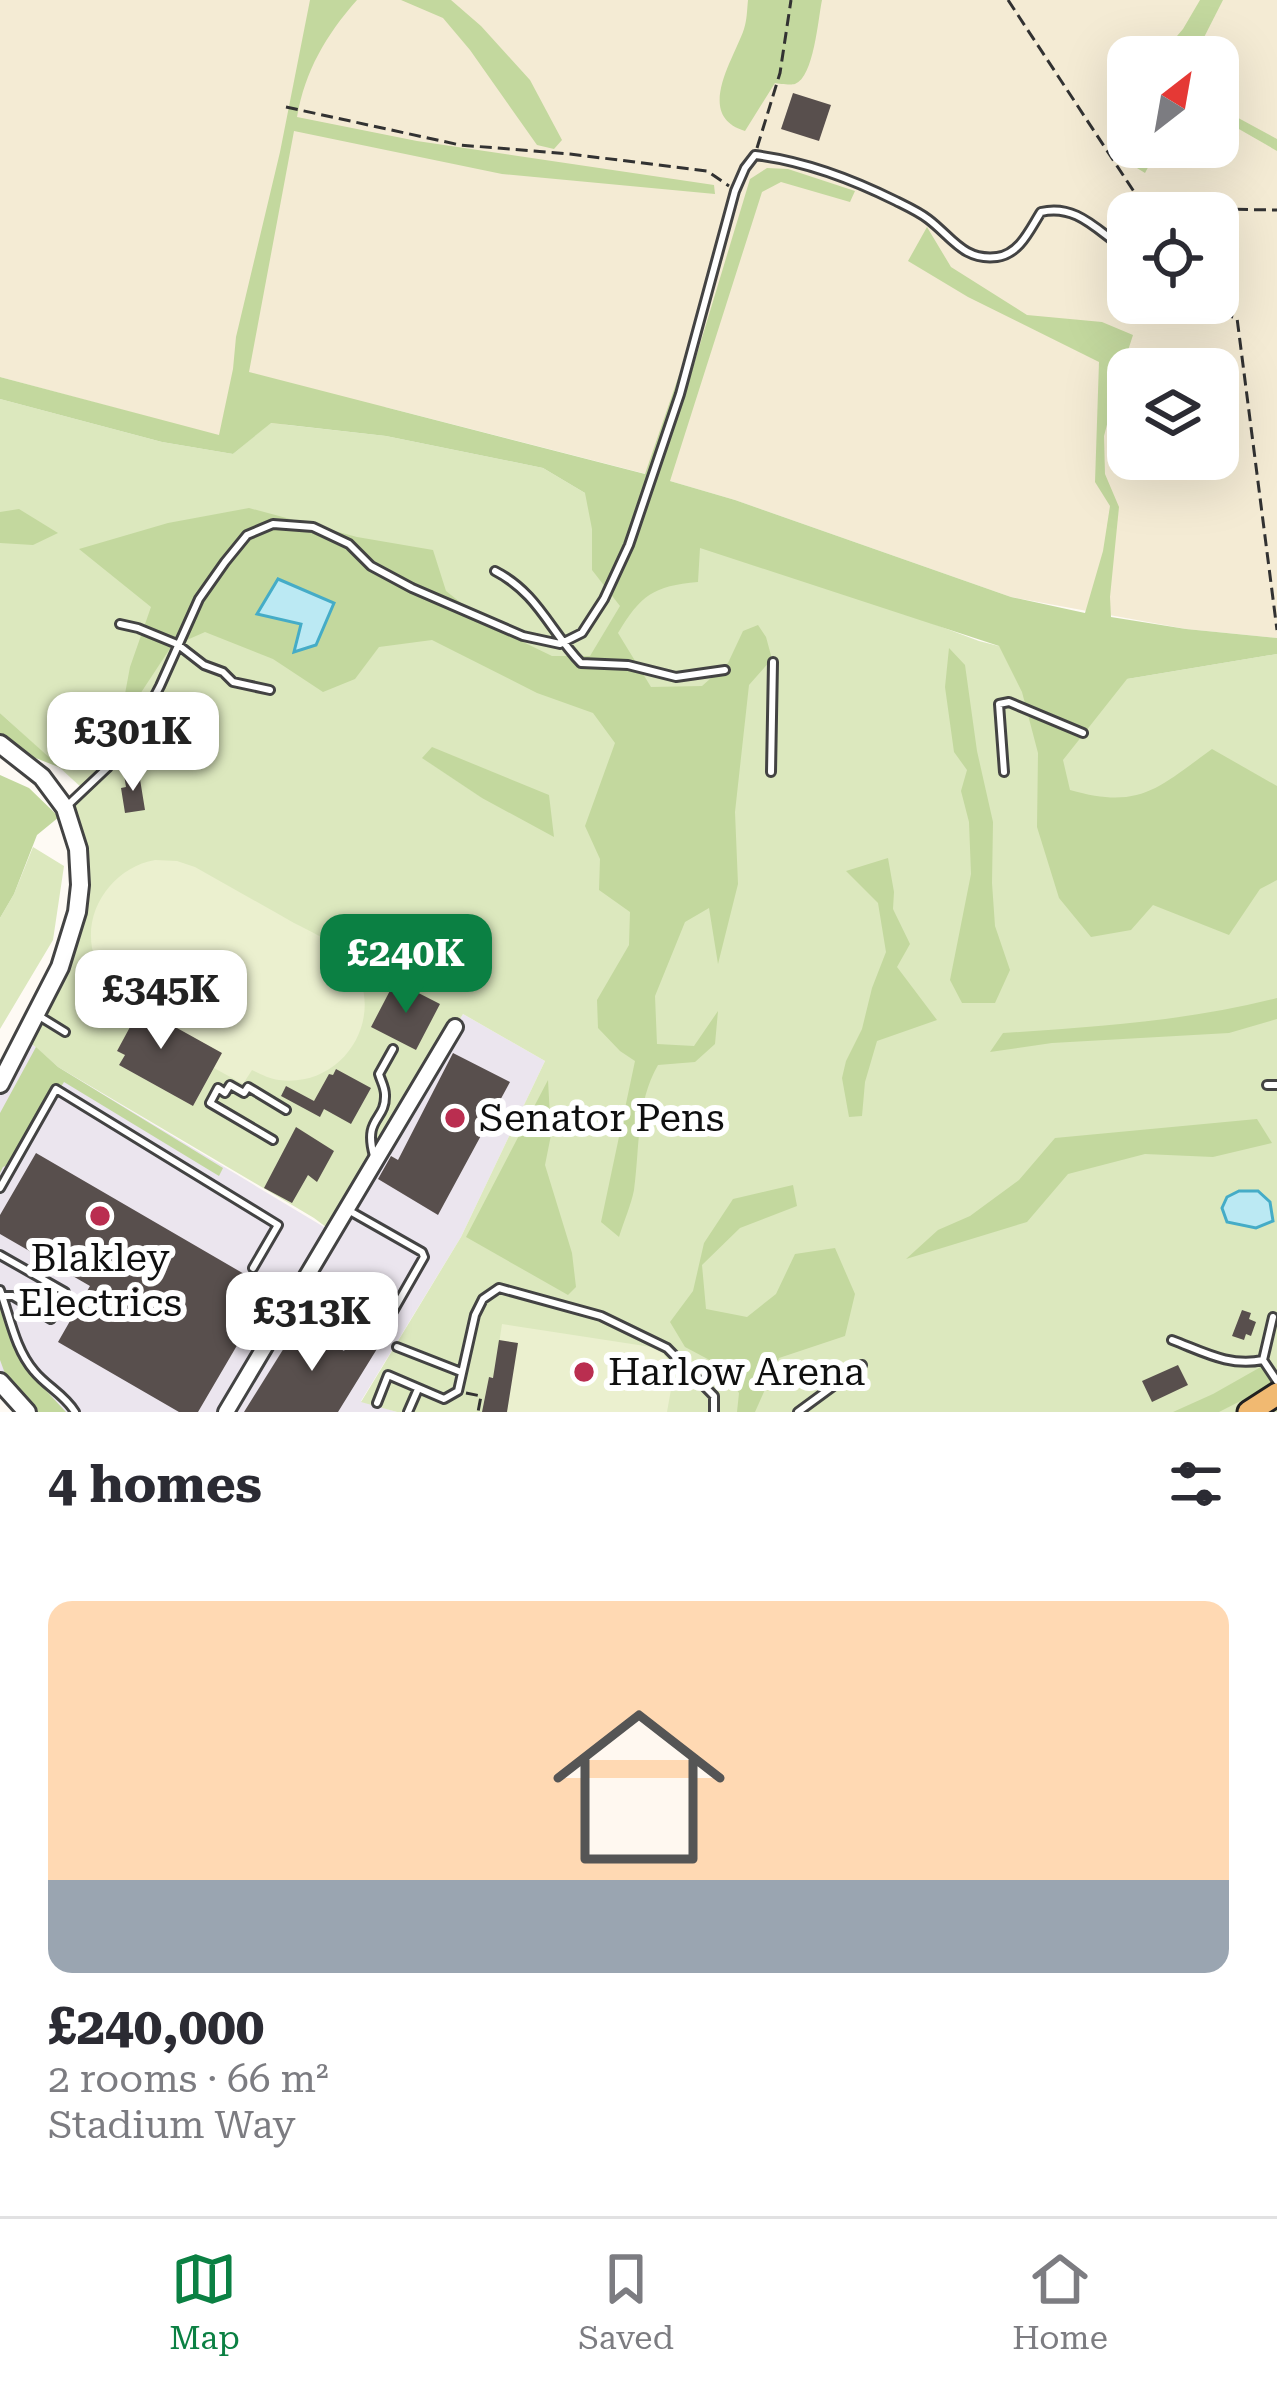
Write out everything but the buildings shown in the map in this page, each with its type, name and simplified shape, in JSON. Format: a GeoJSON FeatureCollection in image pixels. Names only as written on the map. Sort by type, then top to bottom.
{"type":"FeatureCollection","features":[{"type":"Feature","properties":{"kind":"main road"},"geometry":{"type":"LineString","coordinates":[[1249,1412],[1277,1394]]}},
{"type":"Feature","properties":{"kind":"street"},"geometry":{"type":"LineString","coordinates":[[0,744],[41,777],[65,808],[80,863],[77,912],[59,968],[0,1084]]}},
{"type":"Feature","properties":{"kind":"street"},"geometry":{"type":"LineString","coordinates":[[226,1412],[455,1028]]}},
{"type":"Feature","properties":{"kind":"street"},"geometry":{"type":"LineString","coordinates":[[0,1382],[27,1412]]}},
{"type":"Feature","properties":{"kind":"lane"},"geometry":{"type":"LineString","coordinates":[[65,808],[107,768],[139,726],[199,599],[225,562],[248,535],[273,524],[313,527],[349,544],[371,566],[412,589],[523,636],[560,644],[582,632],[604,599],[629,545],[680,394],[735,191],[755,155],[786,159],[854,181],[928,218],[966,254],[1006,255],[1020,245],[1041,212],[1051,210],[1081,216],[1107,235]]}},
{"type":"Feature","properties":{"kind":"lane"},"geometry":{"type":"LineString","coordinates":[[495,571],[512,579],[542,609],[576,659],[590,665],[628,664],[676,677],[725,670]]}},
{"type":"Feature","properties":{"kind":"lane"},"geometry":{"type":"LineString","coordinates":[[120,624],[177,644],[233,682],[270,690]]}},
{"type":"Feature","properties":{"kind":"lane"},"geometry":{"type":"LineString","coordinates":[[771,772],[773,662]]}},
{"type":"Feature","properties":{"kind":"lane"},"geometry":{"type":"LineString","coordinates":[[1004,772],[999,704],[1009,702],[1083,733]]}},
{"type":"Feature","properties":{"kind":"lane"},"geometry":{"type":"LineString","coordinates":[[35,1015],[64,1032]]}},
{"type":"Feature","properties":{"kind":"lane"},"geometry":{"type":"LineString","coordinates":[[376,1163],[370,1131],[386,1092],[379,1074],[393,1049]]}},
{"type":"Feature","properties":{"kind":"lane"},"geometry":{"type":"LineString","coordinates":[[273,1140],[210,1102],[218,1088],[225,1093],[230,1084],[244,1093],[248,1087],[286,1110]]}},
{"type":"Feature","properties":{"kind":"lane"},"geometry":{"type":"LineString","coordinates":[[1267,1085],[1277,1085]]}},
{"type":"Feature","properties":{"kind":"lane"},"geometry":{"type":"LineString","coordinates":[[0,1188],[56,1089],[278,1225],[253,1268]]}},
{"type":"Feature","properties":{"kind":"lane"},"geometry":{"type":"LineString","coordinates":[[294,1299],[367,1333],[384,1327],[424,1257],[348,1210]]}},
{"type":"Feature","properties":{"kind":"lane"},"geometry":{"type":"LineString","coordinates":[[0,1255],[65,1292]]}},
{"type":"Feature","properties":{"kind":"lane"},"geometry":{"type":"LineString","coordinates":[[377,1403],[388,1375],[444,1399],[458,1391],[475,1315],[483,1299],[499,1288],[602,1316],[667,1348],[714,1396],[714,1412]]}},
{"type":"Feature","properties":{"kind":"lane"},"geometry":{"type":"LineString","coordinates":[[1,1293],[51,1319]]}},
{"type":"Feature","properties":{"kind":"lane"},"geometry":{"type":"LineString","coordinates":[[1,1293],[31,1367],[75,1412]]}},
{"type":"Feature","properties":{"kind":"lane"},"geometry":{"type":"LineString","coordinates":[[1273,1317],[1263,1360],[1277,1381]]}},
{"type":"Feature","properties":{"kind":"lane"},"geometry":{"type":"LineString","coordinates":[[1172,1340],[1222,1360],[1244,1364],[1263,1360]]}},
{"type":"Feature","properties":{"kind":"lane"},"geometry":{"type":"LineString","coordinates":[[397,1347],[461,1372]]}},
{"type":"Feature","properties":{"kind":"lane"},"geometry":{"type":"LineString","coordinates":[[798,1412],[862,1365]]}},
{"type":"Feature","properties":{"kind":"lane"},"geometry":{"type":"LineString","coordinates":[[408,1412],[418,1388]]}},
{"type":"Feature","properties":{"kind":"path"},"geometry":{"type":"LineString","coordinates":[[755,155],[780,73],[791,0]]}},
{"type":"Feature","properties":{"kind":"path"},"geometry":{"type":"LineString","coordinates":[[1008,0],[1134,192]]}},
{"type":"Feature","properties":{"kind":"path"},"geometry":{"type":"LineString","coordinates":[[286,107],[460,145],[706,171],[735,191]]}},
{"type":"Feature","properties":{"kind":"path"},"geometry":{"type":"LineString","coordinates":[[1239,210],[1277,210]]}},
{"type":"Feature","properties":{"kind":"path"},"geometry":{"type":"LineString","coordinates":[[1238,324],[1277,630]]}},
{"type":"Feature","properties":{"kind":"path"},"geometry":{"type":"LineString","coordinates":[[458,1391],[481,1396],[478,1412]]}},
{"type":"Feature","properties":{"kind":"shaded area"},"geometry":{"type":"Polygon","coordinates":[[[0,0],[1277,0],[1277,638],[1186,629],[1011,597],[735,500],[385,407],[219,436],[0,377],[0,0]]]}},
{"type":"Feature","properties":{"kind":"shaded area"},"geometry":{"type":"Polygon","coordinates":[[[463,1014],[545,1061],[461,1237],[361,1401],[397,1412],[27,1412],[0,1382],[0,1084],[24,1037],[58,1067],[334,1233],[463,1014]]]}},
{"type":"Feature","properties":{"kind":"green space"},"geometry":{"type":"Polygon","coordinates":[[[310,0],[357,0],[318,54],[297,117],[417,141],[714,185],[715,194],[502,174],[294,131],[249,372],[645,474],[679,375],[691,374],[750,179],[767,168],[788,169],[855,191],[850,202],[781,182],[762,192],[670,481],[1011,597],[1085,613],[1110,506],[1095,482],[1099,362],[968,297],[908,261],[927,227],[951,267],[1027,315],[1102,322],[1133,335],[1129,348],[1107,348],[1105,474],[1119,507],[1111,617],[1277,638],[1277,654],[1127,679],[1063,760],[1070,790],[1114,798],[1147,792],[1212,749],[1277,786],[1277,880],[1260,889],[1229,935],[1153,905],[1131,930],[1091,937],[1059,898],[1037,827],[1038,753],[1022,692],[999,646],[700,548],[698,582],[650,595],[618,633],[651,687],[702,686],[728,663],[743,631],[758,625],[772,659],[749,685],[735,812],[738,884],[718,964],[709,908],[685,922],[655,996],[657,1044],[694,1046],[718,1011],[715,1044],[695,1062],[658,1065],[642,1110],[634,1190],[619,1237],[601,1222],[635,1061],[598,1028],[597,1000],[629,945],[630,912],[599,890],[600,859],[585,826],[615,743],[593,713],[537,693],[432,640],[379,647],[355,679],[323,692],[273,659],[205,632],[171,647],[119,726],[130,667],[151,607],[79,549],[168,523],[249,508],[357,537],[433,550],[446,591],[490,626],[552,656],[590,656],[620,606],[592,570],[592,529],[585,493],[543,468],[386,436],[271,423],[233,454],[162,442],[0,399],[0,377],[219,435],[236,337],[310,0]]]}},
{"type":"Feature","properties":{"kind":"green space"},"geometry":{"type":"Polygon","coordinates":[[[401,0],[451,0],[481,26],[530,80],[562,140],[554,149],[537,145],[443,18],[401,0]]]}},
{"type":"Feature","properties":{"kind":"green space"},"geometry":{"type":"Polygon","coordinates":[[[748,0],[822,0],[807,71],[795,84],[775,83],[745,131],[730,124],[720,100],[745,26],[748,0]]]}},
{"type":"Feature","properties":{"kind":"green space"},"geometry":{"type":"Polygon","coordinates":[[[1200,0],[1223,0],[1205,36],[1177,36],[1200,0]]]}},
{"type":"Feature","properties":{"kind":"green space"},"geometry":{"type":"Polygon","coordinates":[[[1239,118],[1277,139],[1277,151],[1239,129],[1239,118]]]}},
{"type":"Feature","properties":{"kind":"green space"},"geometry":{"type":"Polygon","coordinates":[[[0,399],[162,442],[233,454],[270,423],[386,436],[543,468],[585,493],[979,641],[1127,679],[1277,654],[1277,1412],[397,1412],[361,1402],[461,1237],[545,1061],[463,1014],[334,1233],[58,1067],[24,1037],[77,912],[65,808],[83,789],[0,713],[0,399]]]}},
{"type":"Feature","properties":{"kind":"green space"},"geometry":{"type":"Polygon","coordinates":[[[19,509],[58,533],[33,545],[0,543],[0,512],[19,509]]]}},
{"type":"Feature","properties":{"kind":"green space"},"geometry":{"type":"Polygon","coordinates":[[[949,648],[965,665],[993,822],[995,926],[1010,970],[995,1003],[962,1003],[950,980],[971,874],[969,822],[961,791],[967,770],[954,752],[945,687],[949,648]]]}},
{"type":"Feature","properties":{"kind":"green space"},"geometry":{"type":"Polygon","coordinates":[[[0,713],[61,768],[0,744],[0,713]]]}},
{"type":"Feature","properties":{"kind":"green space"},"geometry":{"type":"Polygon","coordinates":[[[432,747],[549,795],[554,837],[422,758],[432,747]]]}},
{"type":"Feature","properties":{"kind":"green space"},"geometry":{"type":"Polygon","coordinates":[[[0,775],[29,788],[59,817],[37,835],[0,918],[0,775]]]}},
{"type":"Feature","properties":{"kind":"green space"},"geometry":{"type":"Polygon","coordinates":[[[33,847],[64,866],[53,940],[0,1029],[0,918],[33,847]]]}},
{"type":"Feature","properties":{"kind":"green space"},"geometry":{"type":"Polygon","coordinates":[[[888,858],[893,909],[910,944],[897,967],[937,1020],[877,1041],[865,1082],[862,1116],[849,1117],[842,1078],[886,952],[878,903],[846,871],[888,858]]]}},
{"type":"Feature","properties":{"kind":"green space"},"geometry":{"type":"Polygon","coordinates":[[[155,860],[195,867],[342,952],[357,973],[364,995],[364,1017],[344,1057],[304,1079],[276,1079],[252,1070],[243,1084],[214,1068],[193,1106],[119,1065],[125,1055],[117,1051],[124,1039],[133,1044],[150,1013],[106,978],[96,961],[91,928],[112,884],[124,873],[155,860]]]}},
{"type":"Feature","properties":{"kind":"green space"},"geometry":{"type":"Polygon","coordinates":[[[1277,998],[1277,1019],[1229,1033],[1052,1043],[990,1052],[1003,1033],[1175,1018],[1277,998]]]}},
{"type":"Feature","properties":{"kind":"green space"},"geometry":{"type":"Polygon","coordinates":[[[36,1047],[58,1067],[223,1168],[219,1176],[64,1082],[14,1163],[0,1173],[0,1113],[36,1047]]]}},
{"type":"Feature","properties":{"kind":"green space"},"geometry":{"type":"Polygon","coordinates":[[[548,1080],[551,1135],[545,1165],[572,1253],[576,1287],[568,1295],[466,1237],[548,1080]]]}},
{"type":"Feature","properties":{"kind":"green space"},"geometry":{"type":"Polygon","coordinates":[[[1257,1119],[1272,1143],[1213,1157],[1145,1154],[1068,1174],[1027,1222],[906,1259],[938,1230],[970,1216],[1019,1180],[1055,1138],[1257,1119]]]}},
{"type":"Feature","properties":{"kind":"green space"},"geometry":{"type":"Polygon","coordinates":[[[793,1185],[797,1206],[740,1228],[702,1265],[706,1309],[747,1317],[776,1294],[795,1254],[835,1248],[855,1294],[845,1336],[779,1358],[755,1412],[737,1412],[739,1393],[719,1365],[685,1347],[670,1322],[693,1291],[704,1243],[733,1199],[793,1185]]]}},
{"type":"Feature","properties":{"kind":"green space"},"geometry":{"type":"Polygon","coordinates":[[[0,1294],[27,1370],[66,1412],[38,1412],[7,1379],[0,1360],[0,1294]]]}},
{"type":"Feature","properties":{"kind":"green space","name":"Harlow Arena"},"geometry":{"type":"Polygon","coordinates":[[[502,1324],[658,1348],[675,1367],[667,1412],[482,1412],[489,1377],[494,1377],[502,1324]]]}},
{"type":"Feature","properties":{"kind":"green space"},"geometry":{"type":"Polygon","coordinates":[[[1266,1364],[1276,1383],[1219,1412],[1173,1412],[1213,1394],[1266,1364]]]}},
{"type":"Feature","properties":{"kind":"water"},"geometry":{"type":"Polygon","coordinates":[[[278,579],[334,603],[316,645],[294,652],[301,624],[257,614],[278,579]]]}},
{"type":"Feature","properties":{"kind":"water"},"geometry":{"type":"Polygon","coordinates":[[[1239,1191],[1258,1191],[1270,1202],[1273,1221],[1256,1228],[1227,1222],[1222,1208],[1227,1197],[1239,1191]]]}},
{"type":"Feature","properties":{"kind":"place","name":"Senator Pens"},"geometry":{"type":"Point","coordinates":[455,1118]}},
{"type":"Feature","properties":{"kind":"place","name":"Blakley Electrics"},"geometry":{"type":"Point","coordinates":[100,1216]}},
{"type":"Feature","properties":{"kind":"place","name":"Harlow Arena"},"geometry":{"type":"Point","coordinates":[584,1372]}}]}
